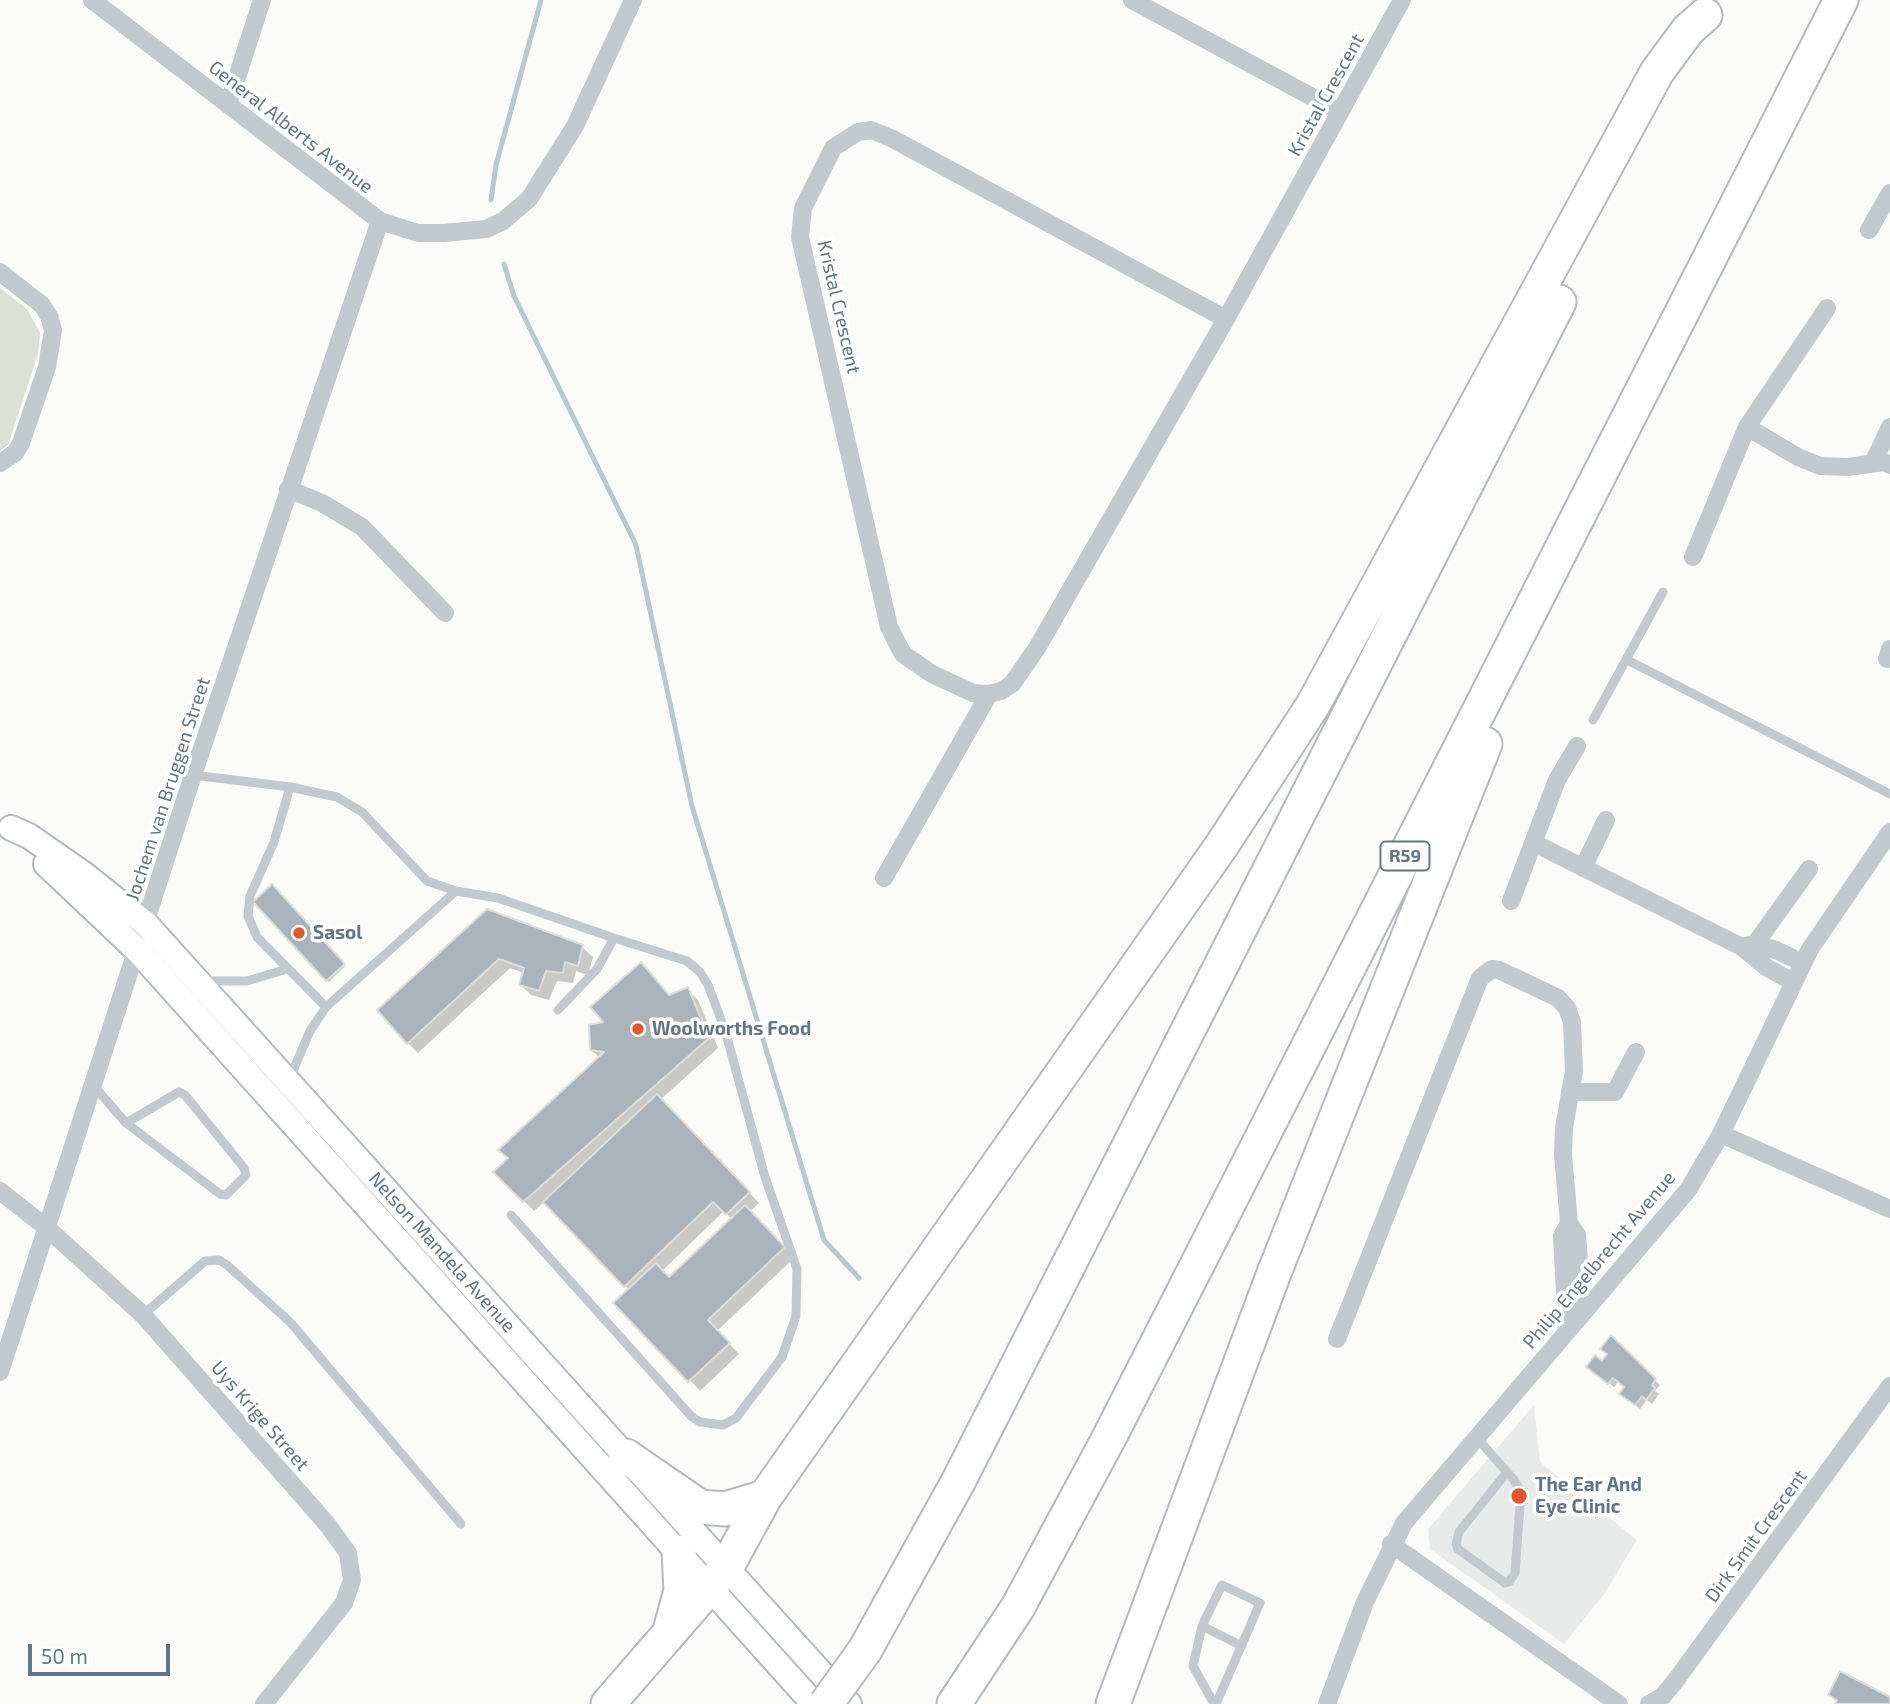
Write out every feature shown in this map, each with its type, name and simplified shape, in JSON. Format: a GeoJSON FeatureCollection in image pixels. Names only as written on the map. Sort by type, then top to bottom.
{"type":"FeatureCollection","features":[{"type":"Feature","properties":{"kind":"highway","name":"R59"},"geometry":{"type":"LineString","coordinates":[[954,1704],[1045,1561],[1841,0]]}},
{"type":"Feature","properties":{"kind":"highway"},"geometry":{"type":"LineString","coordinates":[[608,1704],[718,1578],[765,1497],[1189,893],[1313,705],[1657,72],[1709,7]]}},
{"type":"Feature","properties":{"kind":"highway"},"geometry":{"type":"LineString","coordinates":[[826,1704],[865,1650],[964,1471],[1709,7]]}},
{"type":"Feature","properties":{"kind":"highway"},"geometry":{"type":"LineString","coordinates":[[1113,1704],[1274,1273],[1496,717],[1527,618]]}},
{"type":"Feature","properties":{"kind":"highway"},"geometry":{"type":"LineString","coordinates":[[626,1456],[700,1507],[725,1509],[765,1497]]}},
{"type":"Feature","properties":{"kind":"highway"},"geometry":{"type":"LineString","coordinates":[[667,1636],[681,1591],[679,1552]]}},
{"type":"Feature","properties":{"kind":"street","name":"General Alberts Avenue"},"geometry":{"type":"LineString","coordinates":[[92,0],[380,221],[418,233],[466,233],[485,229],[517,211],[544,179],[598,82],[633,0]]}},
{"type":"Feature","properties":{"kind":"street"},"geometry":{"type":"LineString","coordinates":[[228,105],[262,0]]}},
{"type":"Feature","properties":{"kind":"street"},"geometry":{"type":"LineString","coordinates":[[1132,0],[1340,112]]}},
{"type":"Feature","properties":{"kind":"street","name":"Kristal Crescent"},"geometry":{"type":"LineString","coordinates":[[1226,319],[891,138],[871,130],[858,132],[843,140],[827,159],[803,208],[802,246],[889,627],[897,647],[913,661],[973,692],[989,694],[1012,684],[1038,648],[1226,319],[1402,0]]}},
{"type":"Feature","properties":{"kind":"street"},"geometry":{"type":"LineString","coordinates":[[1869,230],[1890,192]]}},
{"type":"Feature","properties":{"kind":"street","name":"Jochem van Bruggen Street"},"geometry":{"type":"LineString","coordinates":[[0,1372],[193,775],[380,221]]}},
{"type":"Feature","properties":{"kind":"street"},"geometry":{"type":"LineString","coordinates":[[0,272],[41,305],[49,316],[53,330],[47,367],[21,443],[15,453],[0,463]]}},
{"type":"Feature","properties":{"kind":"street"},"geometry":{"type":"LineString","coordinates":[[1693,557],[1747,427],[1827,308]]}},
{"type":"Feature","properties":{"kind":"street"},"geometry":{"type":"LineString","coordinates":[[1747,427],[1811,463],[1838,467],[1882,464],[1890,427]]}},
{"type":"Feature","properties":{"kind":"street"},"geometry":{"type":"LineString","coordinates":[[288,489],[322,503],[362,527],[445,613]]}},
{"type":"Feature","properties":{"kind":"street","name":"Kristal Crescent"},"geometry":{"type":"LineString","coordinates":[[884,878],[989,694]]}},
{"type":"Feature","properties":{"kind":"street"},"geometry":{"type":"LineString","coordinates":[[1511,901],[1557,780],[1577,746]]}},
{"type":"Feature","properties":{"kind":"street"},"geometry":{"type":"LineString","coordinates":[[1583,868],[1606,820]]}},
{"type":"Feature","properties":{"kind":"street","name":"Nelson Mandela Avenue"},"geometry":{"type":"LineString","coordinates":[[6,824],[29,836],[85,875],[146,925],[626,1456],[814,1704]]}},
{"type":"Feature","properties":{"kind":"street","name":"Nelson Mandela Avenue"},"geometry":{"type":"LineString","coordinates":[[6,824],[27,849],[138,951],[679,1552],[718,1578],[849,1704]]}},
{"type":"Feature","properties":{"kind":"street","name":"Philip Engelbrecht Avenue"},"geometry":{"type":"LineString","coordinates":[[1327,1704],[1391,1544],[1426,1494],[1674,1208],[1721,1134],[1803,963],[1838,905],[1890,832]]}},
{"type":"Feature","properties":{"kind":"street"},"geometry":{"type":"LineString","coordinates":[[1534,843],[1748,945],[1776,950],[1803,963]]}},
{"type":"Feature","properties":{"kind":"street"},"geometry":{"type":"LineString","coordinates":[[1748,945],[1809,869]]}},
{"type":"Feature","properties":{"kind":"street"},"geometry":{"type":"LineString","coordinates":[[1748,945],[1766,967],[1793,982]]}},
{"type":"Feature","properties":{"kind":"street"},"geometry":{"type":"LineString","coordinates":[[1337,1339],[1480,978],[1488,971],[1499,970],[1530,984],[1558,998],[1567,1008],[1574,1035],[1574,1071],[1563,1140],[1569,1223],[1577,1235],[1583,1311]]}},
{"type":"Feature","properties":{"kind":"street"},"geometry":{"type":"LineString","coordinates":[[1570,1092],[1615,1092],[1636,1052]]}},
{"type":"Feature","properties":{"kind":"street"},"geometry":{"type":"LineString","coordinates":[[1721,1134],[1890,1209]]}},
{"type":"Feature","properties":{"kind":"street","name":"Uys Krige Street"},"geometry":{"type":"LineString","coordinates":[[0,1191],[47,1228],[143,1315],[327,1524],[350,1558],[352,1580],[344,1602],[264,1704]]}},
{"type":"Feature","properties":{"kind":"street"},"geometry":{"type":"LineString","coordinates":[[1567,1332],[1562,1236],[1569,1223]]}},
{"type":"Feature","properties":{"kind":"street","name":"Dirk Smit Crescent"},"geometry":{"type":"LineString","coordinates":[[1649,1704],[1663,1696],[1676,1680],[1890,1386]]}},
{"type":"Feature","properties":{"kind":"street"},"geometry":{"type":"LineString","coordinates":[[1391,1544],[1619,1704]]}},
{"type":"Feature","properties":{"kind":"lane"},"geometry":{"type":"LineString","coordinates":[[1593,720],[1662,592]]}},
{"type":"Feature","properties":{"kind":"lane"},"geometry":{"type":"LineString","coordinates":[[1627,660],[1890,794]]}},
{"type":"Feature","properties":{"kind":"lane"},"geometry":{"type":"LineString","coordinates":[[193,775],[328,794],[355,806],[422,878],[456,891],[498,898],[614,939],[687,961],[700,972],[708,985],[725,1030],[765,1177],[797,1269],[796,1316],[782,1357],[736,1418],[723,1425],[700,1422],[691,1416],[511,1215]]}},
{"type":"Feature","properties":{"kind":"lane"},"geometry":{"type":"LineString","coordinates":[[290,787],[274,842],[250,896],[250,925],[257,937],[326,1007]]}},
{"type":"Feature","properties":{"kind":"lane"},"geometry":{"type":"LineString","coordinates":[[289,1082],[310,1031],[326,1007],[456,891]]}},
{"type":"Feature","properties":{"kind":"lane"},"geometry":{"type":"LineString","coordinates":[[558,1010],[597,969],[614,939]]}},
{"type":"Feature","properties":{"kind":"lane"},"geometry":{"type":"LineString","coordinates":[[197,981],[247,981],[287,969]]}},
{"type":"Feature","properties":{"kind":"lane"},"geometry":{"type":"LineString","coordinates":[[93,1085],[126,1122],[219,1194],[226,1195],[246,1175],[236,1158],[185,1095],[179,1092],[126,1122]]}},
{"type":"Feature","properties":{"kind":"lane"},"geometry":{"type":"LineString","coordinates":[[143,1315],[205,1261],[219,1260],[227,1265],[290,1322],[461,1524]]}},
{"type":"Feature","properties":{"kind":"lane"},"geometry":{"type":"LineString","coordinates":[[1476,1436],[1507,1472],[1521,1492],[1516,1573],[1505,1583],[1458,1549],[1456,1544],[1459,1532],[1507,1472]]}},
{"type":"Feature","properties":{"kind":"lane"},"geometry":{"type":"LineString","coordinates":[[1222,1585],[1260,1603],[1215,1704],[1193,1666],[1202,1626],[1222,1585]]}},
{"type":"Feature","properties":{"kind":"lane"},"geometry":{"type":"LineString","coordinates":[[1202,1626],[1241,1646]]}},
{"type":"Feature","properties":{"kind":"shaded area"},"geometry":{"type":"Polygon","coordinates":[[[0,288],[27,309],[40,333],[38,354],[8,445],[0,451],[0,288]]]}},
{"type":"Feature","properties":{"kind":"shaded area","name":"The Ear And Eye Clinic"},"geometry":{"type":"Polygon","coordinates":[[[1534,1405],[1540,1462],[1637,1540],[1604,1594],[1564,1644],[1430,1549],[1428,1529],[1534,1405]]]}},
{"type":"Feature","properties":{"kind":"building","name":"Sasol"},"geometry":{"type":"Polygon","coordinates":[[[272,884],[345,964],[326,981],[253,902],[272,884]]]}},
{"type":"Feature","properties":{"kind":"building"},"geometry":{"type":"Polygon","coordinates":[[[487,909],[583,945],[578,966],[565,962],[563,973],[546,971],[539,991],[519,985],[524,968],[499,959],[407,1044],[377,1010],[487,909]]]}},
{"type":"Feature","properties":{"kind":"building"},"geometry":{"type":"Polygon","coordinates":[[[641,962],[669,995],[688,987],[709,1038],[523,1202],[493,1172],[508,1158],[498,1150],[604,1052],[590,1050],[589,1025],[603,1022],[590,1007],[641,962]]]}},
{"type":"Feature","properties":{"kind":"building"},"geometry":{"type":"Polygon","coordinates":[[[657,1094],[750,1192],[726,1215],[713,1202],[624,1287],[543,1202],[657,1094]]]}},
{"type":"Feature","properties":{"kind":"building"},"geometry":{"type":"Polygon","coordinates":[[[745,1205],[785,1247],[708,1320],[730,1343],[688,1382],[613,1303],[656,1263],[669,1277],[745,1205]]]}},
{"type":"Feature","properties":{"kind":"building"},"geometry":{"type":"Polygon","coordinates":[[[1611,1335],[1656,1379],[1652,1385],[1655,1388],[1646,1400],[1642,1396],[1635,1405],[1619,1394],[1624,1387],[1613,1378],[1608,1384],[1586,1367],[1595,1355],[1602,1361],[1607,1354],[1600,1349],[1611,1335]]]}},
{"type":"Feature","properties":{"kind":"building"},"geometry":{"type":"Polygon","coordinates":[[[1840,1671],[1890,1697],[1890,1704],[1835,1704],[1837,1700],[1828,1695],[1840,1671]]]}},
{"type":"Feature","properties":{"kind":"waterway"},"geometry":{"type":"LineString","coordinates":[[491,200],[496,165],[541,0]]}},
{"type":"Feature","properties":{"kind":"waterway"},"geometry":{"type":"LineString","coordinates":[[504,264],[514,296],[636,545],[692,806],[824,1240],[859,1278]]}},
{"type":"Feature","properties":{"kind":"place","name":"Sasol"},"geometry":{"type":"Point","coordinates":[299,933]}},
{"type":"Feature","properties":{"kind":"place","name":"Woolworths Food"},"geometry":{"type":"Point","coordinates":[638,1029]}},
{"type":"Feature","properties":{"kind":"place","name":"The Ear And Eye Clinic"},"geometry":{"type":"Point","coordinates":[1519,1496]}}]}
